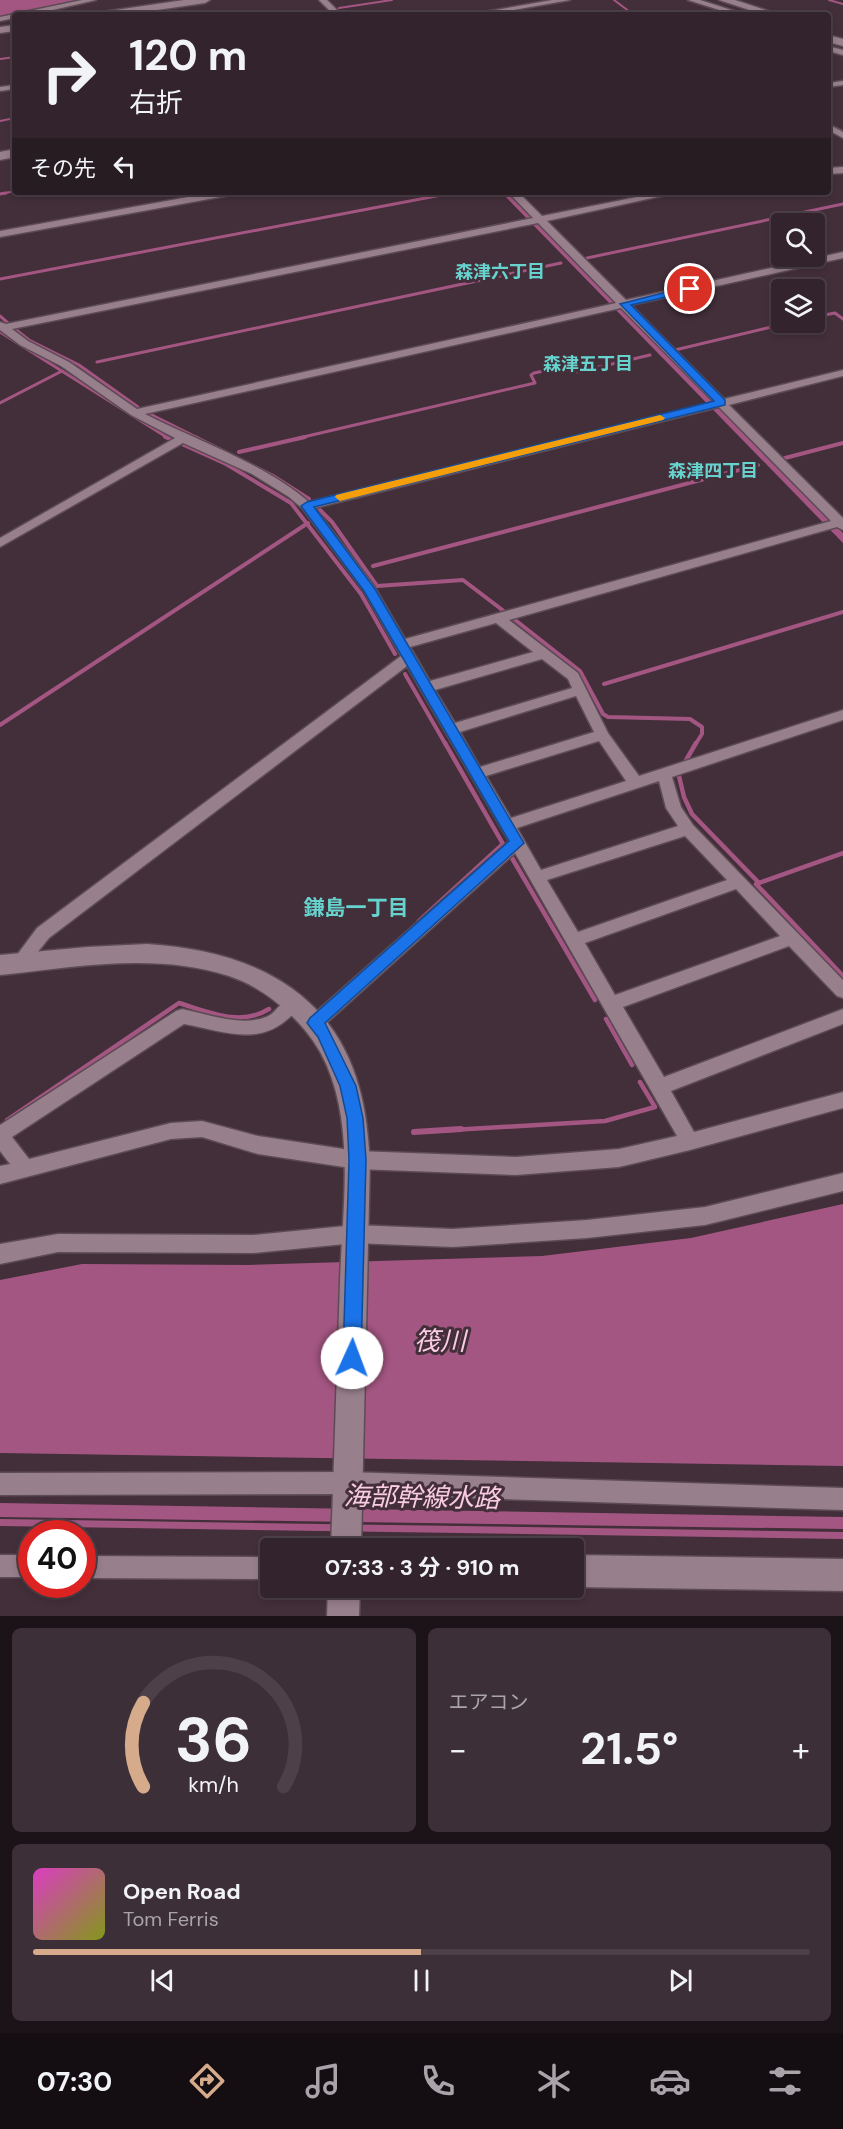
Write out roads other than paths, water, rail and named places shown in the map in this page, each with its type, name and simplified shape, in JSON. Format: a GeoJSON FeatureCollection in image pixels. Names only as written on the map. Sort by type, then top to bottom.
{"type":"FeatureCollection","features":[{"type":"Feature","properties":{"kind":"street"},"geometry":{"type":"LineString","coordinates":[[34,12],[92,0]]}},
{"type":"Feature","properties":{"kind":"street"},"geometry":{"type":"LineString","coordinates":[[123,12],[205,0]]}},
{"type":"Feature","properties":{"kind":"street"},"geometry":{"type":"LineString","coordinates":[[323,0],[335,12]]}},
{"type":"Feature","properties":{"kind":"street"},"geometry":{"type":"LineString","coordinates":[[490,12],[566,0]]}},
{"type":"Feature","properties":{"kind":"street"},"geometry":{"type":"LineString","coordinates":[[692,0],[732,12]]}},
{"type":"Feature","properties":{"kind":"street"},"geometry":{"type":"LineString","coordinates":[[724,0],[766,12]]}},
{"type":"Feature","properties":{"kind":"street"},"geometry":{"type":"LineString","coordinates":[[0,234],[214,195]]}},
{"type":"Feature","properties":{"kind":"street"},"geometry":{"type":"LineString","coordinates":[[515,195],[535,220],[624,304],[716,404],[838,524]]}},
{"type":"Feature","properties":{"kind":"street"},"geometry":{"type":"LineString","coordinates":[[2,326],[660,195]]}},
{"type":"Feature","properties":{"kind":"street"},"geometry":{"type":"LineString","coordinates":[[135,413],[843,255]]}},
{"type":"Feature","properties":{"kind":"street"},"geometry":{"type":"LineString","coordinates":[[2,326],[24,343],[65,364],[135,413],[256,472],[293,494],[307,506],[369,589],[575,940],[690,1142]]}},
{"type":"Feature","properties":{"kind":"street"},"geometry":{"type":"LineString","coordinates":[[307,506],[843,373]]}},
{"type":"Feature","properties":{"kind":"street"},"geometry":{"type":"LineString","coordinates":[[0,543],[183,438]]}},
{"type":"Feature","properties":{"kind":"street"},"geometry":{"type":"LineString","coordinates":[[10,964],[43,933],[406,651],[498,618],[838,524]]}},
{"type":"Feature","properties":{"kind":"street"},"geometry":{"type":"LineString","coordinates":[[498,618],[573,676],[602,735],[635,783]]}},
{"type":"Feature","properties":{"kind":"street"},"geometry":{"type":"LineString","coordinates":[[427,687],[544,654]]}},
{"type":"Feature","properties":{"kind":"street"},"geometry":{"type":"LineString","coordinates":[[452,729],[580,690]]}},
{"type":"Feature","properties":{"kind":"street"},"geometry":{"type":"LineString","coordinates":[[508,825],[843,715]]}},
{"type":"Feature","properties":{"kind":"street"},"geometry":{"type":"LineString","coordinates":[[477,773],[602,735]]}},
{"type":"Feature","properties":{"kind":"street"},"geometry":{"type":"LineString","coordinates":[[664,774],[674,808],[688,829],[843,991]]}},
{"type":"Feature","properties":{"kind":"street"},"geometry":{"type":"LineString","coordinates":[[538,877],[688,829]]}},
{"type":"Feature","properties":{"kind":"street"},"geometry":{"type":"LineString","coordinates":[[315,1023],[517,843]]}},
{"type":"Feature","properties":{"kind":"street"},"geometry":{"type":"LineString","coordinates":[[575,940],[739,882]]}},
{"type":"Feature","properties":{"kind":"street"},"geometry":{"type":"LineString","coordinates":[[612,1004],[792,938]]}},
{"type":"Feature","properties":{"kind":"street"},"geometry":{"type":"LineString","coordinates":[[10,964],[114,955],[165,956],[202,960],[232,967],[258,978],[294,1003],[323,1032],[348,1086],[355,1118],[357,1160],[346,1538]]}},
{"type":"Feature","properties":{"kind":"street"},"geometry":{"type":"LineString","coordinates":[[24,1167],[0,1136],[182,1016],[248,1029],[273,1023],[294,1003]]}},
{"type":"Feature","properties":{"kind":"street"},"geometry":{"type":"LineString","coordinates":[[660,1087],[843,1016]]}},
{"type":"Feature","properties":{"kind":"street"},"geometry":{"type":"LineString","coordinates":[[0,1175],[171,1131],[202,1129],[258,1145],[357,1160],[516,1166],[619,1158],[690,1142],[843,1100]]}},
{"type":"Feature","properties":{"kind":"street"},"geometry":{"type":"LineString","coordinates":[[0,1254],[58,1243],[356,1242],[453,1238],[599,1227],[705,1215],[843,1182]]}},
{"type":"Feature","properties":{"kind":"street"},"geometry":{"type":"LineString","coordinates":[[0,1484],[348,1481],[843,1499]]}},
{"type":"Feature","properties":{"kind":"street"},"geometry":{"type":"LineString","coordinates":[[0,1566],[18,1566]]}},
{"type":"Feature","properties":{"kind":"street"},"geometry":{"type":"LineString","coordinates":[[96,1567],[260,1568]]}},
{"type":"Feature","properties":{"kind":"street"},"geometry":{"type":"LineString","coordinates":[[584,1571],[843,1575]]}},
{"type":"Feature","properties":{"kind":"street"},"geometry":{"type":"LineString","coordinates":[[343,1616],[344,1598]]}},
{"type":"Feature","properties":{"kind":"water"},"geometry":{"type":"Polygon","coordinates":[[[0,0],[81,0],[24,12],[12,12],[12,14],[0,17],[0,0]]]}},
{"type":"Feature","properties":{"kind":"water"},"geometry":{"type":"Polygon","coordinates":[[[504,195],[510,195],[843,533],[843,543],[504,195]]]}},
{"type":"Feature","properties":{"kind":"water","name":"筏川"},"geometry":{"type":"Polygon","coordinates":[[[843,1204],[843,1466],[0,1453],[0,1280],[82,1264],[248,1265],[542,1256],[691,1238],[843,1204]]]}},
{"type":"Feature","properties":{"kind":"water"},"geometry":{"type":"Polygon","coordinates":[[[0,1503],[843,1517],[843,1529],[0,1517],[0,1503]]]}},
{"type":"Feature","properties":{"kind":"water"},"geometry":{"type":"Polygon","coordinates":[[[0,1519],[65,1520],[18,1520],[18,1526],[0,1526],[0,1519]]]}},
{"type":"Feature","properties":{"kind":"water"},"geometry":{"type":"Polygon","coordinates":[[[96,1520],[843,1532],[843,1539],[96,1527],[96,1520]]]}},
{"type":"Feature","properties":{"kind":"waterway"},"geometry":{"type":"LineString","coordinates":[[339,8],[392,0]]}},
{"type":"Feature","properties":{"kind":"waterway"},"geometry":{"type":"LineString","coordinates":[[614,0],[630,12]]}},
{"type":"Feature","properties":{"kind":"waterway"},"geometry":{"type":"LineString","coordinates":[[829,0],[843,4]]}},
{"type":"Feature","properties":{"kind":"waterway"},"geometry":{"type":"LineString","coordinates":[[310,12],[316,11]]}},
{"type":"Feature","properties":{"kind":"waterway"},"geometry":{"type":"LineString","coordinates":[[0,59],[12,57]]}},
{"type":"Feature","properties":{"kind":"waterway"},"geometry":{"type":"LineString","coordinates":[[0,121],[12,119]]}},
{"type":"Feature","properties":{"kind":"waterway"},"geometry":{"type":"LineString","coordinates":[[831,125],[843,131]]}},
{"type":"Feature","properties":{"kind":"waterway"},"geometry":{"type":"LineString","coordinates":[[6,193],[0,194],[12,192]]}},
{"type":"Feature","properties":{"kind":"waterway"},"geometry":{"type":"LineString","coordinates":[[0,279],[441,195]]}},
{"type":"Feature","properties":{"kind":"waterway"},"geometry":{"type":"LineString","coordinates":[[587,258],[843,204]]}},
{"type":"Feature","properties":{"kind":"waterway"},"geometry":{"type":"LineString","coordinates":[[97,362],[561,263]]}},
{"type":"Feature","properties":{"kind":"waterway"},"geometry":{"type":"LineString","coordinates":[[825,315],[835,313],[843,319]]}},
{"type":"Feature","properties":{"kind":"waterway"},"geometry":{"type":"LineString","coordinates":[[0,316],[8,323]]}},
{"type":"Feature","properties":{"kind":"waterway"},"geometry":{"type":"LineString","coordinates":[[675,350],[771,327]]}},
{"type":"Feature","properties":{"kind":"waterway"},"geometry":{"type":"LineString","coordinates":[[15,329],[29,340],[79,365],[138,407]]}},
{"type":"Feature","properties":{"kind":"waterway"},"geometry":{"type":"LineString","coordinates":[[0,332],[62,371]]}},
{"type":"Feature","properties":{"kind":"waterway"},"geometry":{"type":"LineString","coordinates":[[299,438],[535,383],[531,375],[534,373],[572,365],[578,372],[650,355]]}},
{"type":"Feature","properties":{"kind":"waterway"},"geometry":{"type":"LineString","coordinates":[[0,403],[62,371]]}},
{"type":"Feature","properties":{"kind":"waterway"},"geometry":{"type":"LineString","coordinates":[[62,371],[168,438]]}},
{"type":"Feature","properties":{"kind":"waterway"},"geometry":{"type":"LineString","coordinates":[[148,413],[198,438]]}},
{"type":"Feature","properties":{"kind":"waterway"},"geometry":{"type":"LineString","coordinates":[[165,437],[170,439]]}},
{"type":"Feature","properties":{"kind":"waterway"},"geometry":{"type":"LineString","coordinates":[[195,437],[273,476],[309,499]]}},
{"type":"Feature","properties":{"kind":"waterway"},"geometry":{"type":"LineString","coordinates":[[239,452],[305,437]]}},
{"type":"Feature","properties":{"kind":"waterway"},"geometry":{"type":"LineString","coordinates":[[785,458],[843,443]]}},
{"type":"Feature","properties":{"kind":"waterway"},"geometry":{"type":"LineString","coordinates":[[184,445],[226,464],[291,503],[307,524]]}},
{"type":"Feature","properties":{"kind":"waterway"},"geometry":{"type":"LineString","coordinates":[[373,566],[758,465]]}},
{"type":"Feature","properties":{"kind":"waterway"},"geometry":{"type":"LineString","coordinates":[[319,509],[332,522],[377,586],[463,580],[505,612]]}},
{"type":"Feature","properties":{"kind":"waterway"},"geometry":{"type":"LineString","coordinates":[[0,725],[307,524]]}},
{"type":"Feature","properties":{"kind":"waterway"},"geometry":{"type":"LineString","coordinates":[[307,524],[361,594],[395,654]]}},
{"type":"Feature","properties":{"kind":"waterway"},"geometry":{"type":"LineString","coordinates":[[604,684],[843,612]]}},
{"type":"Feature","properties":{"kind":"waterway"},"geometry":{"type":"LineString","coordinates":[[514,619],[580,671],[603,714],[608,717],[690,719],[702,727],[702,734],[695,745]]}},
{"type":"Feature","properties":{"kind":"waterway"},"geometry":{"type":"LineString","coordinates":[[405,674],[446,745]]}},
{"type":"Feature","properties":{"kind":"waterway"},"geometry":{"type":"LineString","coordinates":[[419,921],[503,844],[445,743]]}},
{"type":"Feature","properties":{"kind":"waterway"},"geometry":{"type":"LineString","coordinates":[[685,762],[696,743]]}},
{"type":"Feature","properties":{"kind":"waterway"},"geometry":{"type":"LineString","coordinates":[[679,776],[684,797],[692,814],[759,883]]}},
{"type":"Feature","properties":{"kind":"waterway"},"geometry":{"type":"LineString","coordinates":[[759,883],[843,853]]}},
{"type":"Feature","properties":{"kind":"waterway"},"geometry":{"type":"LineString","coordinates":[[512,858],[595,1000]]}},
{"type":"Feature","properties":{"kind":"waterway"},"geometry":{"type":"LineString","coordinates":[[759,883],[756,884],[843,976]]}},
{"type":"Feature","properties":{"kind":"waterway"},"geometry":{"type":"LineString","coordinates":[[7,1120],[179,1003],[213,1014],[236,1017],[247,1017],[269,1009]]}},
{"type":"Feature","properties":{"kind":"waterway"},"geometry":{"type":"LineString","coordinates":[[606,1019],[632,1065]]}},
{"type":"Feature","properties":{"kind":"waterway"},"geometry":{"type":"LineString","coordinates":[[435,1131],[605,1121],[655,1107],[640,1082]]}},
{"type":"Feature","properties":{"kind":"waterway"},"geometry":{"type":"LineString","coordinates":[[414,1132],[461,1129]]}},
{"type":"Feature","properties":{"kind":"district","name":"森津六丁目"},"geometry":{"type":"Point","coordinates":[500,272]}},
{"type":"Feature","properties":{"kind":"district","name":"森津五丁目"},"geometry":{"type":"Point","coordinates":[588,364]}},
{"type":"Feature","properties":{"kind":"district","name":"森津四丁目"},"geometry":{"type":"Point","coordinates":[713,471]}},
{"type":"Feature","properties":{"kind":"district","name":"鎌島一丁目"},"geometry":{"type":"Point","coordinates":[356,908]}},
{"type":"Feature","properties":{"kind":"water label","name":"海部幹線水路"},"geometry":{"type":"Point","coordinates":[422,1497]}}]}
